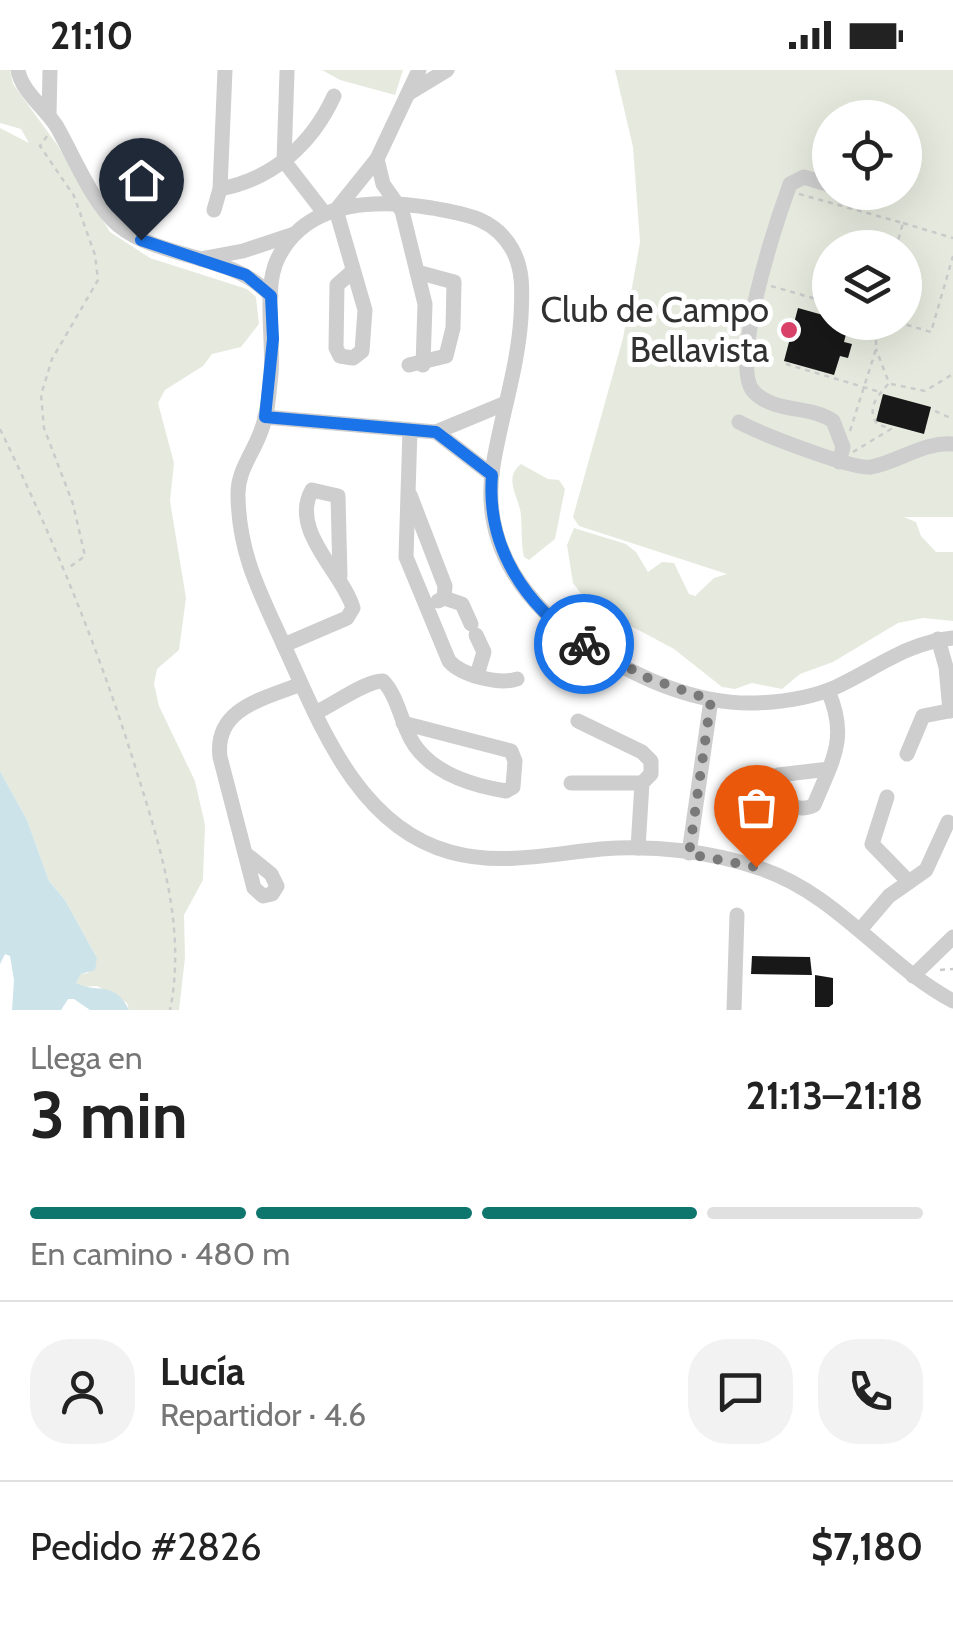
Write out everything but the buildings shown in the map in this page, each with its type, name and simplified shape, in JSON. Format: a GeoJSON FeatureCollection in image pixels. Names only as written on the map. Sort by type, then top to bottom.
{"type":"FeatureCollection","features":[{"type":"Feature","properties":{"kind":"street"},"geometry":{"type":"LineString","coordinates":[[18,70],[21,81],[50,115],[115,223],[152,245],[252,278],[271,296]]}},
{"type":"Feature","properties":{"kind":"street"},"geometry":{"type":"LineString","coordinates":[[50,70],[50,115]]}},
{"type":"Feature","properties":{"kind":"street"},"geometry":{"type":"LineString","coordinates":[[214,210],[220,189],[225,70]]}},
{"type":"Feature","properties":{"kind":"street"},"geometry":{"type":"LineString","coordinates":[[196,259],[243,251],[298,233],[330,212],[376,160],[420,70]]}},
{"type":"Feature","properties":{"kind":"street"},"geometry":{"type":"LineString","coordinates":[[410,93],[448,70]]}},
{"type":"Feature","properties":{"kind":"street"},"geometry":{"type":"LineString","coordinates":[[287,72],[284,161],[330,212],[353,271],[366,317],[362,352],[353,358],[340,356],[336,348],[337,284],[353,271]]}},
{"type":"Feature","properties":{"kind":"street"},"geometry":{"type":"LineString","coordinates":[[220,189],[252,180],[284,161],[315,129],[334,96]]}},
{"type":"Feature","properties":{"kind":"street"},"geometry":{"type":"LineString","coordinates":[[376,160],[384,184],[397,202],[427,316],[416,365],[448,354],[456,287],[449,278],[417,272]]}},
{"type":"Feature","properties":{"kind":"street"},"geometry":{"type":"LineString","coordinates":[[812,179],[804,177],[790,184],[748,331],[744,369],[750,388],[761,398],[828,417],[839,430],[841,456]]}},
{"type":"Feature","properties":{"kind":"street"},"geometry":{"type":"LineString","coordinates":[[330,212],[364,203],[397,202],[480,218],[500,232],[515,254],[521,278],[521,314],[492,475],[492,504],[500,539],[519,584],[536,606],[613,661],[665,686],[711,700],[784,702],[828,690],[900,652],[945,639],[952,710],[923,716],[907,754]]}},
{"type":"Feature","properties":{"kind":"street"},"geometry":{"type":"LineString","coordinates":[[298,233],[274,266],[273,339],[265,417],[240,476],[241,538],[248,565],[315,713],[334,752],[364,792],[412,834],[437,847],[502,859],[638,848],[744,864],[785,878],[815,895],[914,976],[953,1001]]}},
{"type":"Feature","properties":{"kind":"street"},"geometry":{"type":"LineString","coordinates":[[265,417],[436,432],[506,403]]}},
{"type":"Feature","properties":{"kind":"street"},"geometry":{"type":"LineString","coordinates":[[739,422],[870,467],[926,444],[953,444]]}},
{"type":"Feature","properties":{"kind":"street"},"geometry":{"type":"LineString","coordinates":[[410,430],[406,557],[450,664],[505,682],[517,680]]}},
{"type":"Feature","properties":{"kind":"street"},"geometry":{"type":"LineString","coordinates":[[436,432],[492,475]]}},
{"type":"Feature","properties":{"kind":"street"},"geometry":{"type":"LineString","coordinates":[[284,645],[351,614],[353,605],[340,576],[320,555],[311,534],[308,497],[314,490],[338,496],[340,576]]}},
{"type":"Feature","properties":{"kind":"street"},"geometry":{"type":"LineString","coordinates":[[410,494],[445,586],[444,598]]}},
{"type":"Feature","properties":{"kind":"street"},"geometry":{"type":"LineString","coordinates":[[426,607],[444,598],[462,604],[484,652],[477,675]]}},
{"type":"Feature","properties":{"kind":"street"},"geometry":{"type":"LineString","coordinates":[[315,713],[380,680],[388,685],[404,723],[414,743],[451,776],[504,791],[512,787],[516,761],[510,751],[404,723]]}},
{"type":"Feature","properties":{"kind":"street"},"geometry":{"type":"LineString","coordinates":[[246,854],[220,757],[220,736],[226,721],[238,710],[301,684]]}},
{"type":"Feature","properties":{"kind":"street"},"geometry":{"type":"LineString","coordinates":[[828,690],[840,730],[830,768]]}},
{"type":"Feature","properties":{"kind":"street"},"geometry":{"type":"LineString","coordinates":[[689,854],[711,700]]}},
{"type":"Feature","properties":{"kind":"street"},"geometry":{"type":"LineString","coordinates":[[578,720],[646,754],[652,770],[642,783],[638,848]]}},
{"type":"Feature","properties":{"kind":"street"},"geometry":{"type":"LineString","coordinates":[[571,784],[642,783]]}},
{"type":"Feature","properties":{"kind":"street"},"geometry":{"type":"LineString","coordinates":[[888,797],[872,844],[909,882]]}},
{"type":"Feature","properties":{"kind":"street"},"geometry":{"type":"LineString","coordinates":[[860,930],[881,903],[930,865],[948,822]]}},
{"type":"Feature","properties":{"kind":"street"},"geometry":{"type":"LineString","coordinates":[[734,1010],[737,914]]}},
{"type":"Feature","properties":{"kind":"street"},"geometry":{"type":"LineString","coordinates":[[914,976],[953,937]]}},
{"type":"Feature","properties":{"kind":"path"},"geometry":{"type":"LineString","coordinates":[[60,132],[42,138],[40,146],[60,171],[80,209],[96,255],[98,280],[48,367],[41,395],[44,428],[73,504],[84,556],[66,570]]}},
{"type":"Feature","properties":{"kind":"path"},"geometry":{"type":"LineString","coordinates":[[790,191],[953,238]]}},
{"type":"Feature","properties":{"kind":"path"},"geometry":{"type":"LineString","coordinates":[[901,230],[903,223]]}},
{"type":"Feature","properties":{"kind":"path"},"geometry":{"type":"LineString","coordinates":[[922,329],[931,332],[953,256]]}},
{"type":"Feature","properties":{"kind":"path"},"geometry":{"type":"LineString","coordinates":[[764,284],[812,298]]}},
{"type":"Feature","properties":{"kind":"path"},"geometry":{"type":"LineString","coordinates":[[841,456],[876,340]]}},
{"type":"Feature","properties":{"kind":"path"},"geometry":{"type":"LineString","coordinates":[[876,349],[889,383]]}},
{"type":"Feature","properties":{"kind":"path"},"geometry":{"type":"LineString","coordinates":[[786,364],[881,392]]}},
{"type":"Feature","properties":{"kind":"path"},"geometry":{"type":"LineString","coordinates":[[889,383],[925,391],[953,374]]}},
{"type":"Feature","properties":{"kind":"path"},"geometry":{"type":"LineString","coordinates":[[841,456],[891,429],[876,422],[872,409],[889,383]]}},
{"type":"Feature","properties":{"kind":"path"},"geometry":{"type":"LineString","coordinates":[[935,411],[953,420]]}},
{"type":"Feature","properties":{"kind":"path"},"geometry":{"type":"LineString","coordinates":[[868,426],[876,422]]}},
{"type":"Feature","properties":{"kind":"path"},"geometry":{"type":"LineString","coordinates":[[0,429],[66,570],[129,748],[168,879],[176,939],[170,1010]]}},
{"type":"Feature","properties":{"kind":"shaded area"},"geometry":{"type":"Polygon","coordinates":[[[0,70],[10,70],[13,84],[58,146],[110,232],[150,258],[247,289],[256,297],[259,324],[241,347],[212,354],[203,366],[165,390],[158,403],[174,463],[170,501],[186,598],[179,650],[157,669],[154,684],[159,706],[195,781],[205,825],[203,880],[184,915],[185,958],[179,1010],[129,1010],[127,1003],[97,986],[82,987],[76,983],[97,958],[65,900],[49,881],[27,820],[0,771],[0,128],[29,143],[21,129],[0,123],[0,70]]]}},
{"type":"Feature","properties":{"kind":"shaded area"},"geometry":{"type":"Polygon","coordinates":[[[322,70],[403,70],[395,95],[340,80],[322,70]]]}},
{"type":"Feature","properties":{"kind":"shaded area","name":"Club de Campo Bellavista"},"geometry":{"type":"Polygon","coordinates":[[[615,70],[953,70],[953,517],[904,517],[916,522],[921,536],[936,552],[953,552],[953,621],[923,618],[898,623],[833,662],[800,674],[782,689],[752,683],[735,689],[722,687],[674,649],[588,603],[573,583],[567,545],[574,528],[626,544],[648,572],[662,562],[674,563],[689,594],[695,596],[714,578],[727,574],[579,526],[573,517],[623,338],[640,242],[633,147],[615,70]]]}},
{"type":"Feature","properties":{"kind":"shaded area"},"geometry":{"type":"Polygon","coordinates":[[[521,464],[548,479],[559,480],[565,489],[555,539],[529,560],[524,557],[521,516],[512,482],[521,464]]]}},
{"type":"Feature","properties":{"kind":"water"},"geometry":{"type":"Polygon","coordinates":[[[0,771],[27,820],[49,881],[65,900],[97,958],[95,970],[81,974],[76,983],[112,991],[129,1010],[90,1010],[68,999],[61,1010],[12,1010],[14,980],[10,956],[5,954],[0,964],[0,771]]]}},
{"type":"Feature","properties":{"kind":"way so far"},"geometry":{"type":"LineString","coordinates":[[584,644],[648,678],[711,700],[689,854],[756,867]]}},
{"type":"Feature","properties":{"kind":"place","name":"Club de Campo Bellavista"},"geometry":{"type":"Point","coordinates":[789,330]}},
{"type":"Feature","properties":{"kind":"route"},"geometry":{"type":"LineString","coordinates":[[141,240],[246,275],[271,296],[273,339],[265,417],[436,432],[492,475],[496,526],[519,584],[536,606],[584,644]]}}]}
